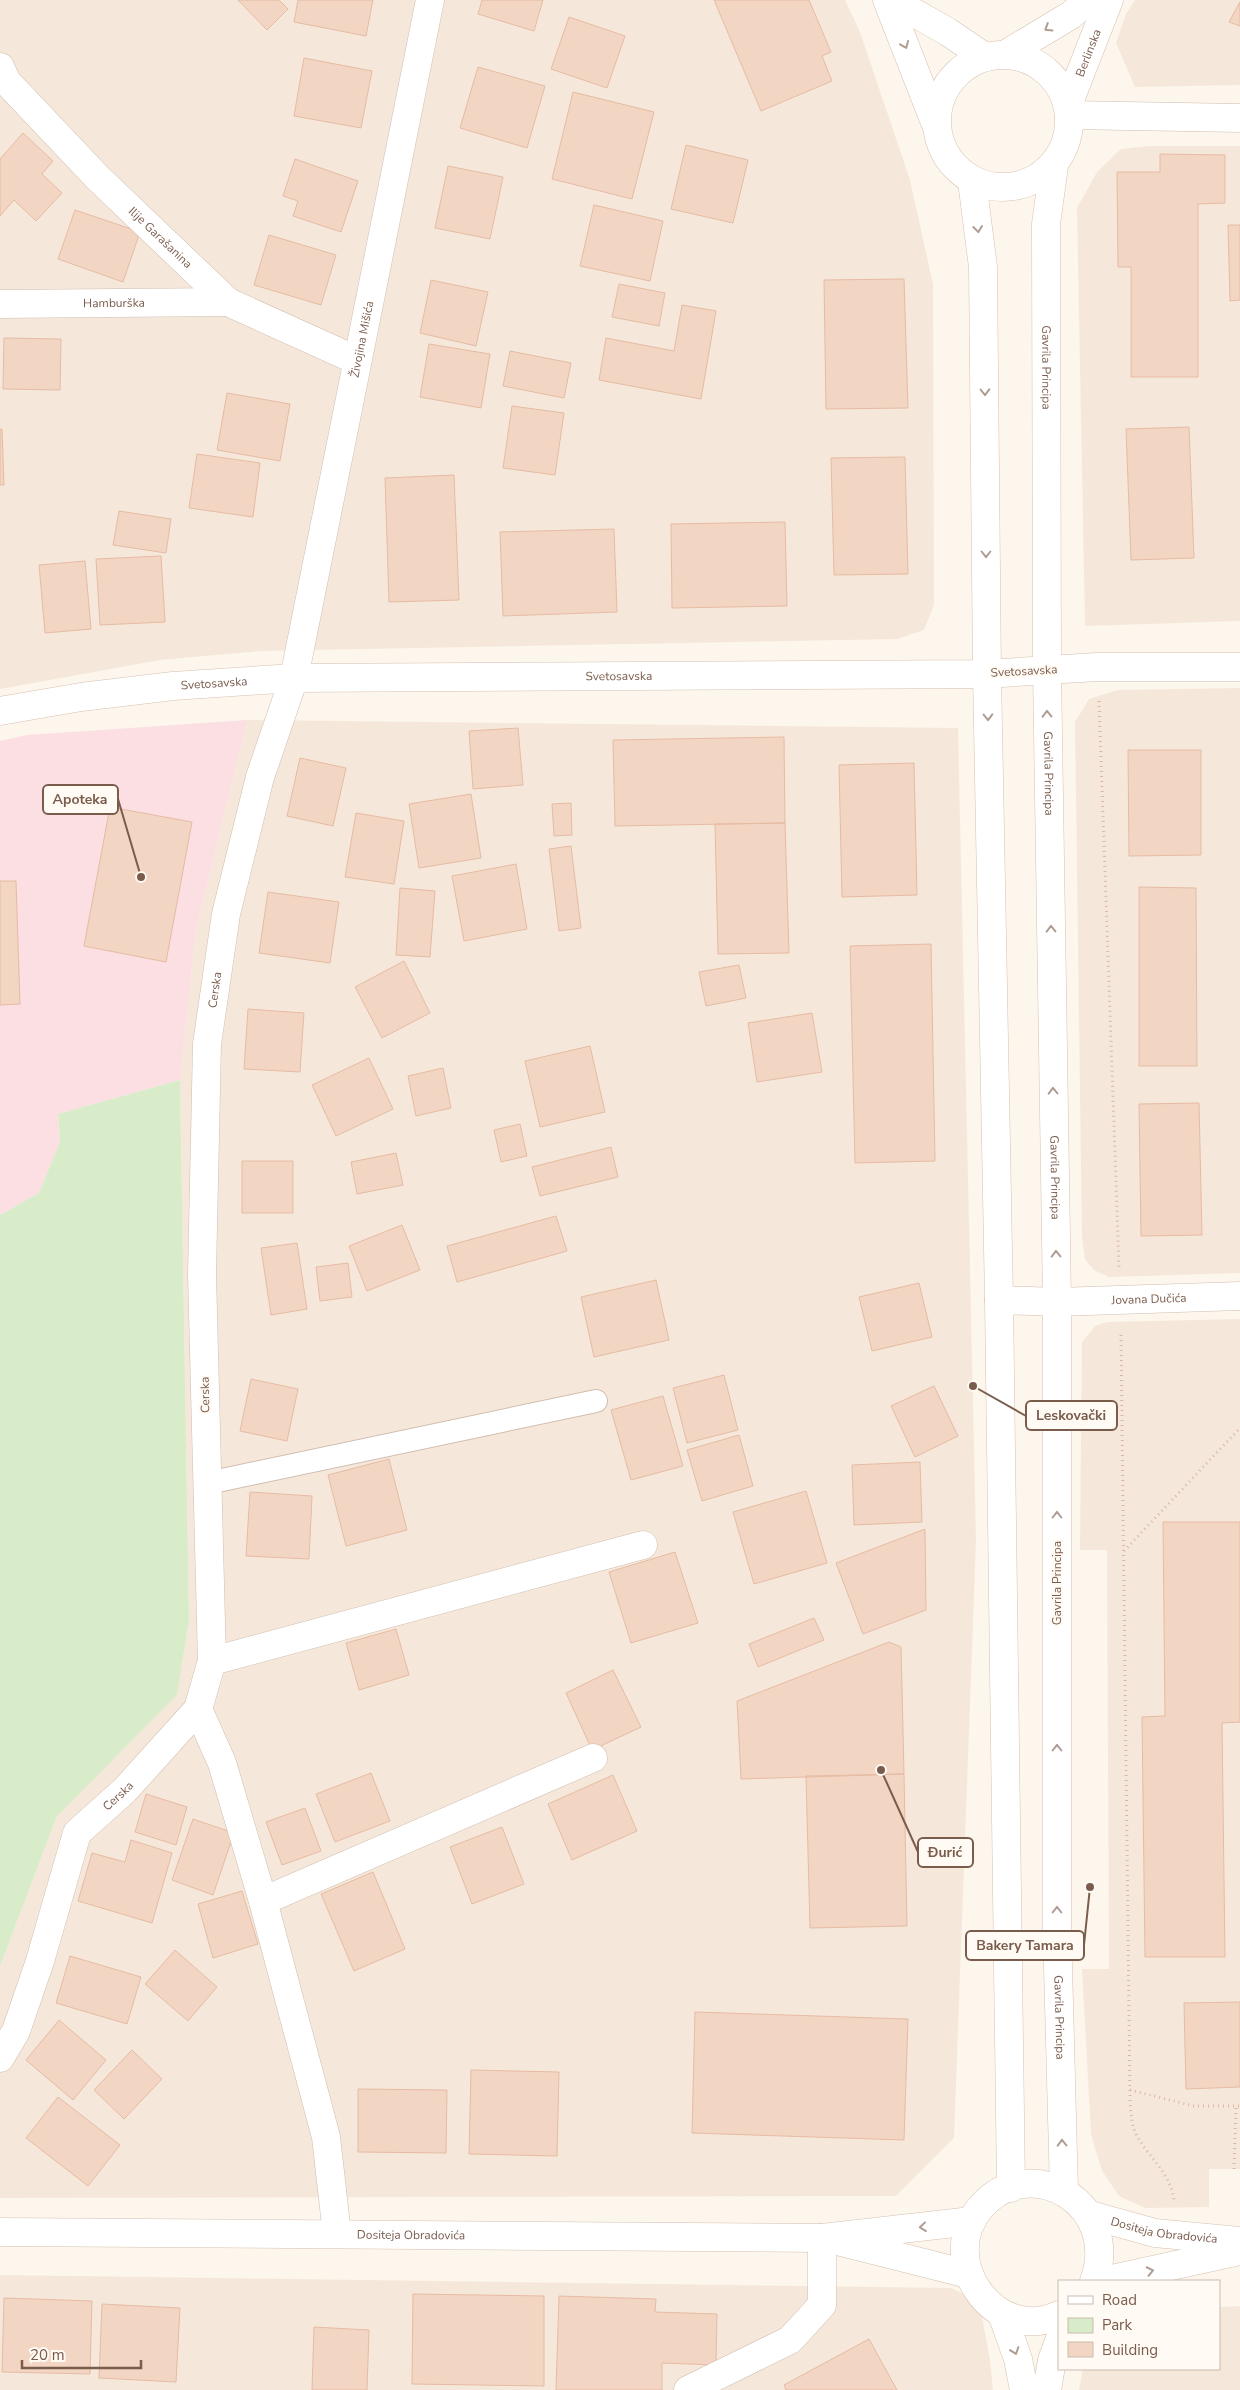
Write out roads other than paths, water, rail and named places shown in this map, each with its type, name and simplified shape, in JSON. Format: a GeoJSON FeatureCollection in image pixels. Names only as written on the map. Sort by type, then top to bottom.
{"type":"FeatureCollection","features":[{"type":"Feature","properties":{"kind":"street","name":"Živojina Mišića"},"geometry":{"type":"LineString","coordinates":[[294,678],[356,360],[430,0]]}},
{"type":"Feature","properties":{"kind":"street"},"geometry":{"type":"LineString","coordinates":[[887,0],[936,125],[942,148],[954,167],[972,181],[993,188],[1015,188],[1036,180],[1054,166],[1063,151],[1069,133],[1069,110],[1060,86],[1046,69],[1027,59],[996,56],[948,32],[892,0]]}},
{"type":"Feature","properties":{"kind":"street"},"geometry":{"type":"LineString","coordinates":[[936,125],[938,103],[949,83],[964,67],[996,56],[1070,15],[1088,0]]}},
{"type":"Feature","properties":{"kind":"street","name":"Berlinska"},"geometry":{"type":"LineString","coordinates":[[1069,110],[1109,0]]}},
{"type":"Feature","properties":{"kind":"street","name":"Ilije Garašanina"},"geometry":{"type":"LineString","coordinates":[[0,67],[7,82],[98,178],[228,302],[356,360]]}},
{"type":"Feature","properties":{"kind":"street"},"geometry":{"type":"LineString","coordinates":[[1069,110],[1240,118]]}},
{"type":"Feature","properties":{"kind":"street","name":"Gavrila Principa"},"geometry":{"type":"LineString","coordinates":[[1054,166],[1046,224],[1047,670],[1057,1302],[1057,1929],[1064,2192]]}},
{"type":"Feature","properties":{"kind":"street"},"geometry":{"type":"LineString","coordinates":[[972,181],[983,267],[987,674],[999,1300],[1011,2188]]}},
{"type":"Feature","properties":{"kind":"street","name":"Hamburška"},"geometry":{"type":"LineString","coordinates":[[0,304],[228,302]]}},
{"type":"Feature","properties":{"kind":"street","name":"Svetosavska"},"geometry":{"type":"LineString","coordinates":[[0,711],[81,696],[173,686],[294,678],[987,674],[1097,667],[1240,667]]}},
{"type":"Feature","properties":{"kind":"street","name":"Cerska"},"geometry":{"type":"LineString","coordinates":[[0,2058],[16,2031],[40,1961],[77,1833],[125,1790],[198,1709],[212,1662],[202,1274],[207,1044],[226,914],[260,777],[294,678]]}},
{"type":"Feature","properties":{"kind":"street","name":"Jovana Dučića"},"geometry":{"type":"LineString","coordinates":[[999,1300],[1057,1302],[1240,1296]]}},
{"type":"Feature","properties":{"kind":"street"},"geometry":{"type":"LineString","coordinates":[[212,1662],[643,1545]]}},
{"type":"Feature","properties":{"kind":"street"},"geometry":{"type":"LineString","coordinates":[[198,1709],[222,1763],[263,1901],[326,2137],[337,2234]]}},
{"type":"Feature","properties":{"kind":"street"},"geometry":{"type":"LineString","coordinates":[[263,1901],[592,1758]]}},
{"type":"Feature","properties":{"kind":"street"},"geometry":{"type":"LineString","coordinates":[[1058,2315],[1037,2321],[1019,2319],[1002,2314],[976,2290],[968,2274],[966,2247],[972,2221],[982,2207],[996,2195],[1011,2188],[1029,2184],[1047,2185],[1064,2192],[1078,2201],[1090,2215],[1097,2231],[1101,2248],[1100,2266],[1094,2280]]}},
{"type":"Feature","properties":{"kind":"street","name":"Dositeja Obradovića"},"geometry":{"type":"LineString","coordinates":[[1090,2215],[1155,2233],[1240,2241]]}},
{"type":"Feature","properties":{"kind":"street","name":"Dositeja Obradovića"},"geometry":{"type":"LineString","coordinates":[[0,2232],[822,2238],[972,2221]]}},
{"type":"Feature","properties":{"kind":"street"},"geometry":{"type":"LineString","coordinates":[[688,2390],[790,2340],[822,2305],[822,2238]]}},
{"type":"Feature","properties":{"kind":"street","name":"Dositeja Obradovića"},"geometry":{"type":"LineString","coordinates":[[822,2238],[968,2274]]}},
{"type":"Feature","properties":{"kind":"street","name":"Dositeja Obradovića"},"geometry":{"type":"LineString","coordinates":[[1106,2280],[1240,2250]]}},
{"type":"Feature","properties":{"kind":"street"},"geometry":{"type":"LineString","coordinates":[[1002,2314],[1018,2359],[1024,2390]]}},
{"type":"Feature","properties":{"kind":"street"},"geometry":{"type":"LineString","coordinates":[[1047,2390],[1052,2360],[1058,2344]]}},
{"type":"Feature","properties":{"kind":"lane"},"geometry":{"type":"LineString","coordinates":[[208,1483],[596,1401]]}},
{"type":"Feature","properties":{"kind":"place","name":"Apoteka"},"geometry":{"type":"Point","coordinates":[141,877]}},
{"type":"Feature","properties":{"kind":"place","name":"Leskovački"},"geometry":{"type":"Point","coordinates":[973,1386]}},
{"type":"Feature","properties":{"kind":"place","name":"Đurić"},"geometry":{"type":"Point","coordinates":[881,1770]}},
{"type":"Feature","properties":{"kind":"place","name":"Bakery Tamara"},"geometry":{"type":"Point","coordinates":[1090,1887]}}]}
